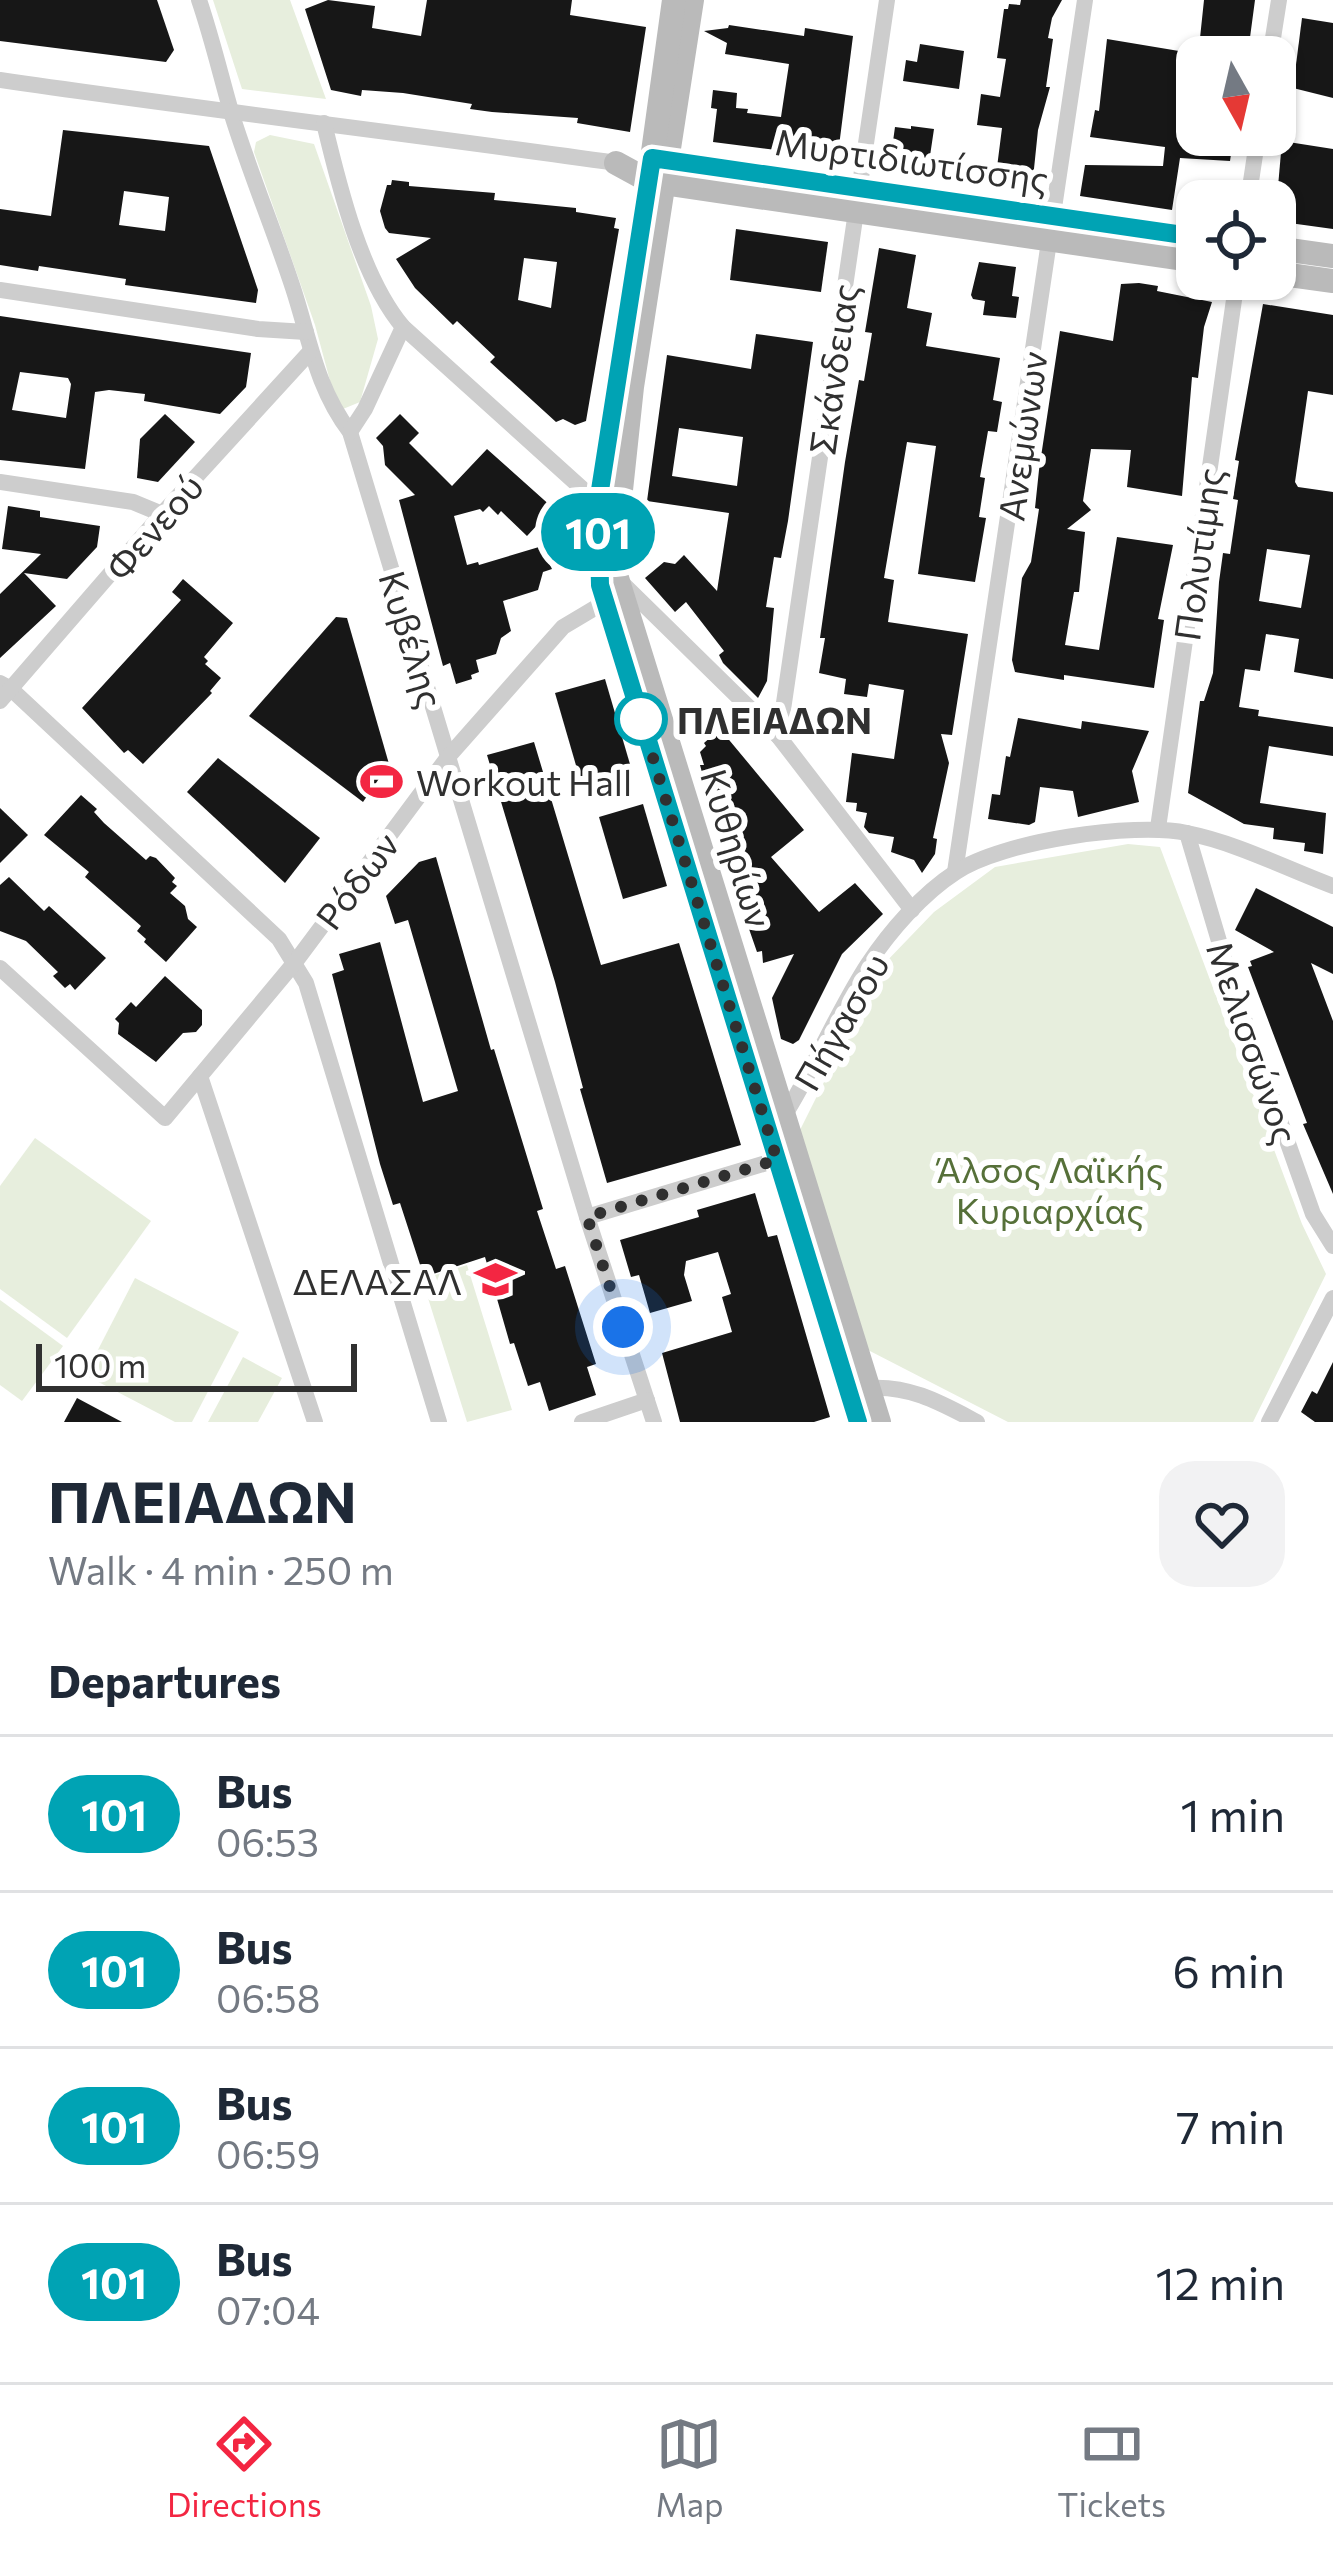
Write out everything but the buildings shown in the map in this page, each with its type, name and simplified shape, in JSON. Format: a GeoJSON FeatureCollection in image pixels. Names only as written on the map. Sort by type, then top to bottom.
{"type":"FeatureCollection","features":[{"type":"Feature","properties":{"kind":"street","name":"Κυβέλης"},"geometry":{"type":"LineString","coordinates":[[200,0],[309,353],[337,415],[350,432],[587,1217],[654,1422]]}},
{"type":"Feature","properties":{"kind":"street","name":"Κυθηρίων"},"geometry":{"type":"LineString","coordinates":[[674,0],[614,530],[616,578],[784,1116],[786,1157],[858,1422]]}},
{"type":"Feature","properties":{"kind":"street","name":"Κυθηρίων"},"geometry":{"type":"LineString","coordinates":[[692,0],[598,503],[598,572],[786,1157],[879,1422]]}},
{"type":"Feature","properties":{"kind":"street","name":"Σκάνδειας"},"geometry":{"type":"LineString","coordinates":[[779,737],[887,0]]}},
{"type":"Feature","properties":{"kind":"street","name":"Ανεμώνων"},"geometry":{"type":"LineString","coordinates":[[955,872],[1084,0]]}},
{"type":"Feature","properties":{"kind":"street"},"geometry":{"type":"LineString","coordinates":[[1273,36],[1279,0]]}},
{"type":"Feature","properties":{"kind":"street","name":"Μυρτιδιωτίσσης"},"geometry":{"type":"LineString","coordinates":[[0,80],[616,163],[1051,228],[1176,256]]}},
{"type":"Feature","properties":{"kind":"street"},"geometry":{"type":"LineString","coordinates":[[324,123],[335,168],[385,304],[403,326],[598,503]]}},
{"type":"Feature","properties":{"kind":"street","name":"Μυρτιδιωτίσσης"},"geometry":{"type":"LineString","coordinates":[[1051,228],[1176,236]]}},
{"type":"Feature","properties":{"kind":"street"},"geometry":{"type":"LineString","coordinates":[[1296,251],[1333,256]]}},
{"type":"Feature","properties":{"kind":"street"},"geometry":{"type":"LineString","coordinates":[[1296,276],[1333,281]]}},
{"type":"Feature","properties":{"kind":"street"},"geometry":{"type":"LineString","coordinates":[[0,290],[306,332]]}},
{"type":"Feature","properties":{"kind":"street","name":"Πολυτίμης"},"geometry":{"type":"LineString","coordinates":[[1157,828],[1234,300]]}},
{"type":"Feature","properties":{"kind":"street"},"geometry":{"type":"LineString","coordinates":[[350,432],[403,326]]}},
{"type":"Feature","properties":{"kind":"street","name":"Φενεού"},"geometry":{"type":"LineString","coordinates":[[4,691],[309,353]]}},
{"type":"Feature","properties":{"kind":"street"},"geometry":{"type":"LineString","coordinates":[[0,482],[133,502],[161,514]]}},
{"type":"Feature","properties":{"kind":"street"},"geometry":{"type":"LineString","coordinates":[[616,578],[779,737],[912,910]]}},
{"type":"Feature","properties":{"kind":"street","name":"Ρόδων"},"geometry":{"type":"LineString","coordinates":[[0,968],[165,1118],[296,961],[448,757],[563,627],[605,602]]}},
{"type":"Feature","properties":{"kind":"street"},"geometry":{"type":"LineString","coordinates":[[4,691],[279,938],[296,961],[440,1422]]}},
{"type":"Feature","properties":{"kind":"street","name":"Πήγασου"},"geometry":{"type":"LineString","coordinates":[[784,1116],[868,965],[912,910],[955,872],[991,854],[1112,831],[1157,828],[1187,832],[1333,886]]}},
{"type":"Feature","properties":{"kind":"street","name":"Μελισσώνος"},"geometry":{"type":"LineString","coordinates":[[1187,832],[1232,985],[1312,1214],[1333,1246]]}},
{"type":"Feature","properties":{"kind":"street"},"geometry":{"type":"LineString","coordinates":[[200,1076],[315,1422]]}},
{"type":"Feature","properties":{"kind":"street"},"geometry":{"type":"LineString","coordinates":[[587,1217],[786,1157]]}},
{"type":"Feature","properties":{"kind":"street"},"geometry":{"type":"LineString","coordinates":[[1269,1422],[1333,1298]]}},
{"type":"Feature","properties":{"kind":"street"},"geometry":{"type":"LineString","coordinates":[[868,1388],[922,1393],[977,1422]]}},
{"type":"Feature","properties":{"kind":"street"},"geometry":{"type":"LineString","coordinates":[[582,1422],[647,1400]]}},
{"type":"Feature","properties":{"kind":"green space"},"geometry":{"type":"Polygon","coordinates":[[[213,0],[290,0],[326,99],[242,89],[213,0]]]}},
{"type":"Feature","properties":{"kind":"green space"},"geometry":{"type":"Polygon","coordinates":[[[270,135],[314,144],[371,306],[378,339],[360,402],[343,409],[336,403],[315,325],[254,152],[256,142],[270,135]]]}},
{"type":"Feature","properties":{"kind":"green space","name":"Άλσος Λαϊκής Κυριαρχίας"},"geometry":{"type":"Polygon","coordinates":[[[1128,844],[1160,847],[1302,1224],[1326,1274],[1253,1422],[1008,1422],[866,1349],[799,1132],[882,966],[934,912],[995,867],[1128,844]]]}},
{"type":"Feature","properties":{"kind":"green space"},"geometry":{"type":"Polygon","coordinates":[[[35,1138],[151,1221],[67,1338],[0,1289],[0,1186],[35,1138]]]}},
{"type":"Feature","properties":{"kind":"green space"},"geometry":{"type":"Polygon","coordinates":[[[467,1265],[512,1410],[467,1422],[422,1279],[467,1265]]]}},
{"type":"Feature","properties":{"kind":"green space"},"geometry":{"type":"Polygon","coordinates":[[[135,1278],[239,1332],[192,1422],[175,1422],[85,1375],[135,1278]]]}},
{"type":"Feature","properties":{"kind":"green space"},"geometry":{"type":"Polygon","coordinates":[[[0,1300],[63,1346],[22,1401],[0,1385],[0,1300]]]}},
{"type":"Feature","properties":{"kind":"green space"},"geometry":{"type":"Polygon","coordinates":[[[243,1357],[282,1378],[258,1422],[208,1422],[243,1357]]]}},
{"type":"Feature","properties":{"kind":"bus line","name":"101"},"geometry":{"type":"LineString","coordinates":[[858,1422],[600,585],[598,503],[652,158],[1176,234]]}},
{"type":"Feature","properties":{"kind":"place","name":"ΠΛΕΙΑΔΩΝ"},"geometry":{"type":"Point","coordinates":[641,719]}},
{"type":"Feature","properties":{"kind":"place","name":"Workout Hall"},"geometry":{"type":"Point","coordinates":[382,781]}},
{"type":"Feature","properties":{"kind":"place","name":"ΔΕΛΑΣΑΛ"},"geometry":{"type":"Point","coordinates":[496,1280]}},
{"type":"Feature","properties":{"kind":"route"},"geometry":{"type":"LineString","coordinates":[[623,1327],[587,1217],[777,1160],[637,706],[641,719]]}}]}
